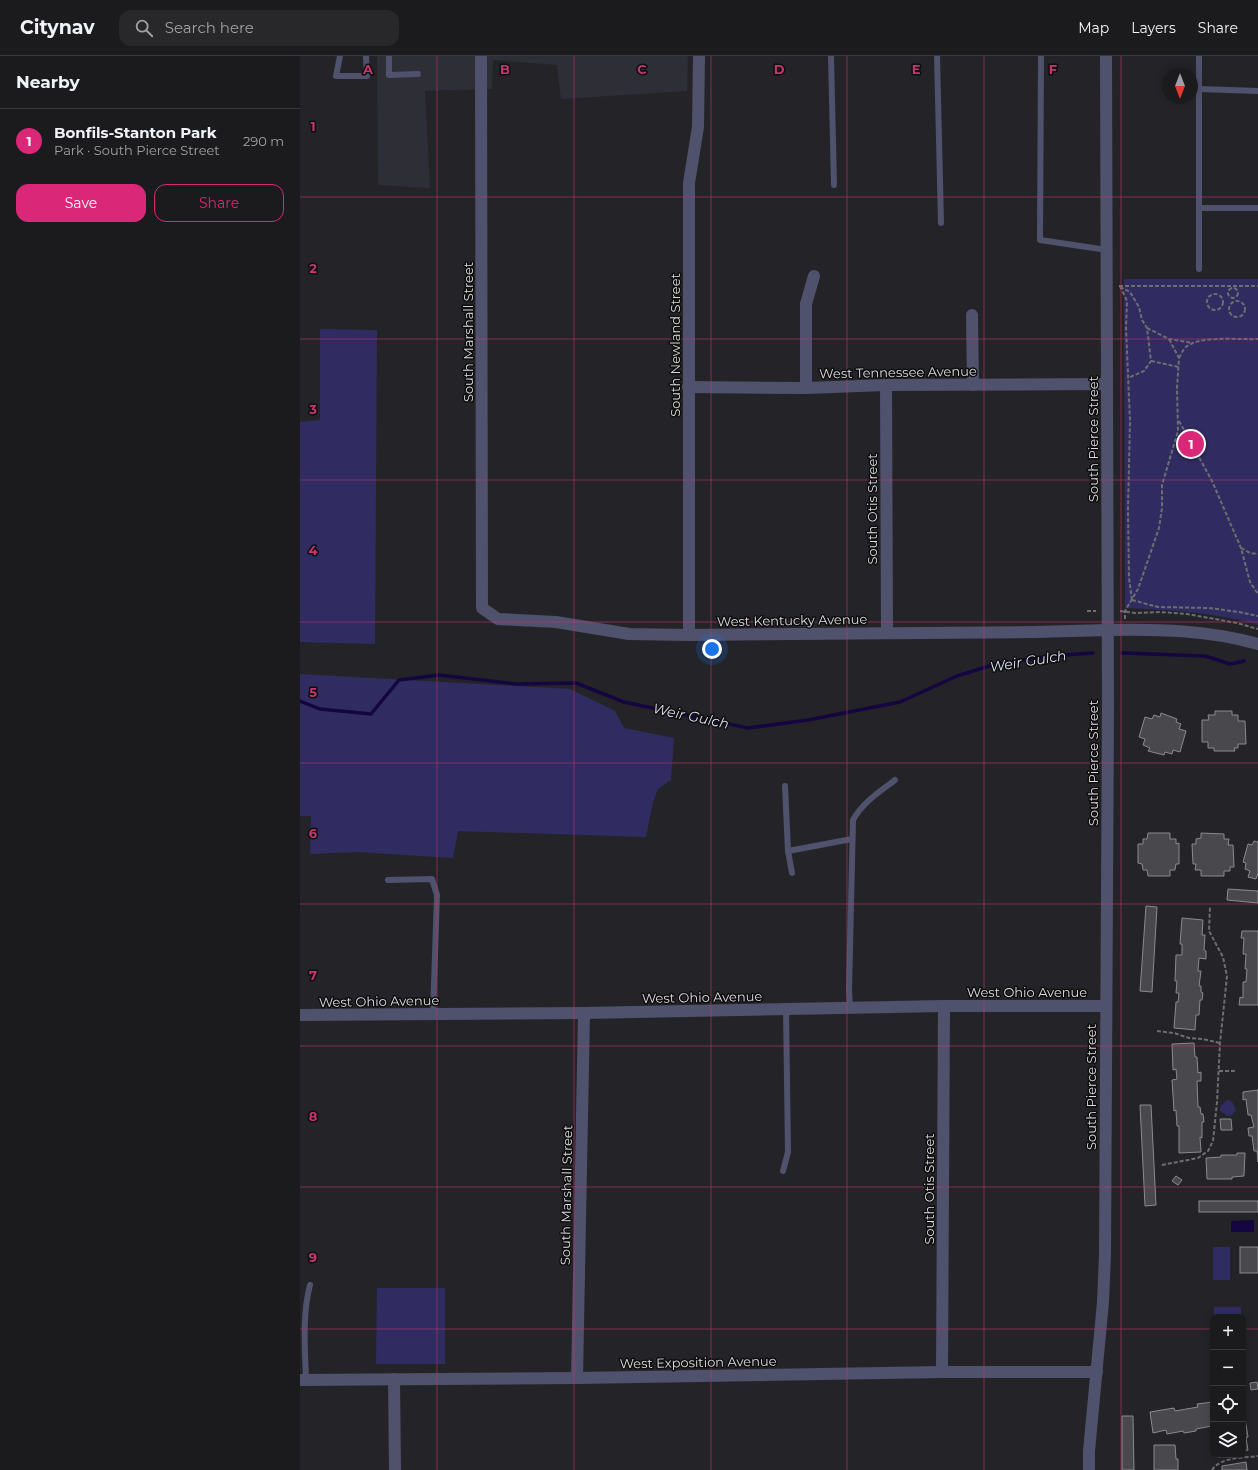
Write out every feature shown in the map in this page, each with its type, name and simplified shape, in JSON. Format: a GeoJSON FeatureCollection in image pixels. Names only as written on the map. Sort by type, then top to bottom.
{"type":"FeatureCollection","features":[{"type":"Feature","properties":{"kind":"street","name":"South Marshall Street"},"geometry":{"type":"LineString","coordinates":[[481,56],[482,608]]}},
{"type":"Feature","properties":{"kind":"street","name":"South Newland Street"},"geometry":{"type":"LineString","coordinates":[[689,635],[689,182],[698,127],[699,56]]}},
{"type":"Feature","properties":{"kind":"street","name":"South Pierce Street"},"geometry":{"type":"LineString","coordinates":[[1089,1470],[1089,1451],[1104,1295],[1105,1270],[1105,1006],[1108,630],[1106,56]]}},
{"type":"Feature","properties":{"kind":"street"},"geometry":{"type":"LineString","coordinates":[[806,388],[806,304],[814,276]]}},
{"type":"Feature","properties":{"kind":"street"},"geometry":{"type":"LineString","coordinates":[[972,315],[973,385]]}},
{"type":"Feature","properties":{"kind":"street","name":"West Tennessee Avenue"},"geometry":{"type":"LineString","coordinates":[[688,387],[806,388],[886,385],[1107,384]]}},
{"type":"Feature","properties":{"kind":"street","name":"South Otis Street"},"geometry":{"type":"LineString","coordinates":[[886,385],[887,633]]}},
{"type":"Feature","properties":{"kind":"street","name":"West Kentucky Avenue"},"geometry":{"type":"LineString","coordinates":[[482,608],[498,619],[556,622],[629,634],[689,635],[1183,630],[1219,635],[1258,644]]}},
{"type":"Feature","properties":{"kind":"street","name":"South Otis Street"},"geometry":{"type":"LineString","coordinates":[[942,1372],[944,1006]]}},
{"type":"Feature","properties":{"kind":"street","name":"West Ohio Avenue"},"geometry":{"type":"LineString","coordinates":[[300,1015],[584,1013],[944,1006],[1105,1006]]}},
{"type":"Feature","properties":{"kind":"street","name":"South Marshall Street"},"geometry":{"type":"LineString","coordinates":[[577,1378],[584,1013]]}},
{"type":"Feature","properties":{"kind":"street","name":"West Exposition Avenue"},"geometry":{"type":"LineString","coordinates":[[303,1380],[394,1378],[577,1378],[942,1372],[1097,1372]]}},
{"type":"Feature","properties":{"kind":"street"},"geometry":{"type":"LineString","coordinates":[[394,1378],[395,1470]]}},
{"type":"Feature","properties":{"kind":"lane"},"geometry":{"type":"LineString","coordinates":[[340,56],[336,76],[367,76],[366,56]]}},
{"type":"Feature","properties":{"kind":"lane"},"geometry":{"type":"LineString","coordinates":[[389,56],[389,75],[418,74]]}},
{"type":"Feature","properties":{"kind":"lane"},"geometry":{"type":"LineString","coordinates":[[831,56],[834,184]]}},
{"type":"Feature","properties":{"kind":"lane"},"geometry":{"type":"LineString","coordinates":[[937,56],[941,223]]}},
{"type":"Feature","properties":{"kind":"lane"},"geometry":{"type":"LineString","coordinates":[[1041,56],[1040,240],[1107,250]]}},
{"type":"Feature","properties":{"kind":"lane"},"geometry":{"type":"LineString","coordinates":[[1199,56],[1199,269]]}},
{"type":"Feature","properties":{"kind":"lane"},"geometry":{"type":"LineString","coordinates":[[1199,88],[1258,91]]}},
{"type":"Feature","properties":{"kind":"lane"},"geometry":{"type":"LineString","coordinates":[[1199,208],[1258,208]]}},
{"type":"Feature","properties":{"kind":"lane"},"geometry":{"type":"LineString","coordinates":[[850,1008],[849,990],[853,820],[857,812],[872,797],[895,780]]}},
{"type":"Feature","properties":{"kind":"lane"},"geometry":{"type":"LineString","coordinates":[[785,786],[788,851],[792,873]]}},
{"type":"Feature","properties":{"kind":"lane"},"geometry":{"type":"LineString","coordinates":[[788,851],[852,839]]}},
{"type":"Feature","properties":{"kind":"lane"},"geometry":{"type":"LineString","coordinates":[[388,880],[432,879],[437,895],[433,1014]]}},
{"type":"Feature","properties":{"kind":"lane"},"geometry":{"type":"LineString","coordinates":[[783,1171],[788,1152],[786,1009]]}},
{"type":"Feature","properties":{"kind":"lane"},"geometry":{"type":"LineString","coordinates":[[303,1380],[306,1317],[310,1285]]}},
{"type":"Feature","properties":{"kind":"path"},"geometry":{"type":"LineString","coordinates":[[1120,286],[1258,286]]}},
{"type":"Feature","properties":{"kind":"path"},"geometry":{"type":"LineString","coordinates":[[1120,286],[1130,292],[1139,307],[1142,320],[1147,328],[1151,361],[1144,371],[1128,378]]}},
{"type":"Feature","properties":{"kind":"path"},"geometry":{"type":"LineString","coordinates":[[1120,286],[1127,301],[1126,328],[1130,421],[1128,509],[1129,578],[1132,600]]}},
{"type":"Feature","properties":{"kind":"path"},"geometry":{"type":"LineString","coordinates":[[1232,288],[1238,293],[1234,298],[1231,298],[1228,295],[1228,291],[1232,288]]}},
{"type":"Feature","properties":{"kind":"path"},"geometry":{"type":"LineString","coordinates":[[1214,294],[1220,296],[1224,302],[1221,308],[1217,310],[1213,310],[1208,305],[1208,299],[1214,294]]}},
{"type":"Feature","properties":{"kind":"path"},"geometry":{"type":"LineString","coordinates":[[1236,301],[1242,303],[1245,309],[1242,316],[1239,317],[1235,317],[1229,312],[1230,306],[1236,301]]}},
{"type":"Feature","properties":{"kind":"path"},"geometry":{"type":"LineString","coordinates":[[1147,328],[1169,339],[1193,343]]}},
{"type":"Feature","properties":{"kind":"path"},"geometry":{"type":"LineString","coordinates":[[1169,339],[1179,358],[1178,431],[1162,485],[1162,508],[1159,528],[1138,589],[1125,611],[1135,613],[1160,612],[1187,614],[1230,621],[1258,629]]}},
{"type":"Feature","properties":{"kind":"path"},"geometry":{"type":"LineString","coordinates":[[1179,358],[1185,348],[1193,343],[1205,340],[1258,339]]}},
{"type":"Feature","properties":{"kind":"path"},"geometry":{"type":"LineString","coordinates":[[1151,361],[1179,367]]}},
{"type":"Feature","properties":{"kind":"path"},"geometry":{"type":"LineString","coordinates":[[1178,420],[1212,481],[1241,548],[1250,582],[1258,594]]}},
{"type":"Feature","properties":{"kind":"path"},"geometry":{"type":"LineString","coordinates":[[1241,548],[1258,554]]}},
{"type":"Feature","properties":{"kind":"path"},"geometry":{"type":"LineString","coordinates":[[1132,600],[1158,607],[1209,608],[1258,616]]}},
{"type":"Feature","properties":{"kind":"path"},"geometry":{"type":"LineString","coordinates":[[1162,1165],[1198,1158],[1206,1153],[1211,1147],[1214,1137],[1220,1043],[1227,976],[1222,957],[1209,930],[1210,906]]}},
{"type":"Feature","properties":{"kind":"path"},"geometry":{"type":"LineString","coordinates":[[1157,1030],[1174,1033],[1189,1038],[1203,1039],[1220,1043]]}},
{"type":"Feature","properties":{"kind":"path"},"geometry":{"type":"LineString","coordinates":[[1219,1071],[1234,1071],[1235,1068]]}},
{"type":"Feature","properties":{"kind":"path"},"geometry":{"type":"LineString","coordinates":[[1212,1470],[1217,1464],[1224,1461],[1258,1456]]}},
{"type":"Feature","properties":{"kind":"shaded area"},"geometry":{"type":"Polygon","coordinates":[[[377,56],[688,56],[687,91],[561,99],[557,65],[493,60],[492,89],[425,91],[430,188],[378,185],[377,56]]]}},
{"type":"Feature","properties":{"kind":"shaded area"},"geometry":{"type":"Polygon","coordinates":[[[1124,279],[1258,279],[1258,625],[1209,614],[1125,608],[1124,279]]]}},
{"type":"Feature","properties":{"kind":"shaded area"},"geometry":{"type":"Polygon","coordinates":[[[320,329],[377,330],[375,644],[300,642],[300,422],[320,420],[320,329]]]}},
{"type":"Feature","properties":{"kind":"shaded area"},"geometry":{"type":"Polygon","coordinates":[[[300,674],[570,689],[615,711],[624,728],[674,738],[671,780],[658,789],[653,802],[646,837],[458,831],[453,858],[358,852],[310,854],[311,816],[300,816],[300,674]]]}},
{"type":"Feature","properties":{"kind":"shaded area"},"geometry":{"type":"Polygon","coordinates":[[[1227,1100],[1232,1102],[1236,1110],[1232,1115],[1228,1116],[1220,1111],[1220,1107],[1227,1100]]]}},
{"type":"Feature","properties":{"kind":"shaded area"},"geometry":{"type":"Polygon","coordinates":[[[1254,1220],[1254,1232],[1231,1232],[1231,1221],[1254,1220]]]}},
{"type":"Feature","properties":{"kind":"shaded area"},"geometry":{"type":"Polygon","coordinates":[[[1213,1247],[1230,1247],[1230,1280],[1213,1280],[1213,1247]]]}},
{"type":"Feature","properties":{"kind":"shaded area"},"geometry":{"type":"Polygon","coordinates":[[[377,1288],[445,1288],[445,1364],[376,1364],[377,1288]]]}},
{"type":"Feature","properties":{"kind":"shaded area"},"geometry":{"type":"Polygon","coordinates":[[[1214,1307],[1241,1307],[1241,1314],[1214,1314],[1214,1307]]]}},
{"type":"Feature","properties":{"kind":"building"},"geometry":{"type":"Polygon","coordinates":[[[1215,711],[1232,711],[1232,715],[1238,715],[1238,721],[1245,721],[1246,744],[1238,744],[1238,748],[1234,748],[1235,751],[1214,751],[1214,748],[1208,748],[1208,742],[1202,742],[1202,720],[1209,720],[1208,715],[1215,715],[1215,711]]]}},
{"type":"Feature","properties":{"kind":"building"},"geometry":{"type":"Polygon","coordinates":[[[1161,713],[1177,719],[1176,722],[1181,724],[1179,729],[1186,731],[1180,752],[1173,750],[1172,754],[1165,752],[1164,755],[1148,751],[1150,748],[1143,745],[1145,739],[1139,737],[1145,717],[1152,719],[1154,715],[1160,717],[1161,713]]]}},
{"type":"Feature","properties":{"kind":"building"},"geometry":{"type":"Polygon","coordinates":[[[1148,833],[1170,833],[1170,839],[1176,839],[1176,844],[1179,843],[1179,864],[1176,864],[1175,870],[1170,870],[1170,876],[1148,876],[1147,870],[1143,870],[1142,864],[1138,863],[1138,844],[1143,844],[1143,839],[1147,839],[1148,833]]]}},
{"type":"Feature","properties":{"kind":"building"},"geometry":{"type":"Polygon","coordinates":[[[1201,833],[1224,834],[1224,839],[1229,839],[1228,845],[1233,845],[1234,867],[1230,867],[1230,871],[1224,871],[1224,876],[1201,876],[1201,870],[1195,870],[1196,864],[1193,864],[1192,844],[1196,844],[1196,839],[1201,838],[1201,833]]]}},
{"type":"Feature","properties":{"kind":"building"},"geometry":{"type":"Polygon","coordinates":[[[1254,841],[1258,842],[1258,873],[1256,879],[1248,877],[1250,871],[1245,869],[1246,863],[1243,862],[1248,844],[1252,845],[1254,841]]]}},
{"type":"Feature","properties":{"kind":"building"},"geometry":{"type":"Polygon","coordinates":[[[1228,889],[1258,891],[1258,903],[1227,900],[1228,889]]]}},
{"type":"Feature","properties":{"kind":"building"},"geometry":{"type":"Polygon","coordinates":[[[1146,906],[1157,907],[1152,992],[1140,991],[1146,906]]]}},
{"type":"Feature","properties":{"kind":"building"},"geometry":{"type":"Polygon","coordinates":[[[1182,918],[1203,920],[1202,935],[1205,935],[1204,950],[1206,951],[1206,959],[1199,958],[1198,971],[1201,971],[1199,986],[1201,986],[1201,992],[1203,993],[1202,1000],[1200,1000],[1199,1015],[1196,1015],[1195,1030],[1174,1028],[1176,1002],[1178,1002],[1179,993],[1176,993],[1177,981],[1175,981],[1176,955],[1182,955],[1182,944],[1180,944],[1182,918]]]}},
{"type":"Feature","properties":{"kind":"building"},"geometry":{"type":"Polygon","coordinates":[[[1242,931],[1258,931],[1258,1005],[1239,1005],[1240,997],[1243,998],[1243,982],[1246,982],[1247,969],[1245,969],[1246,954],[1243,954],[1244,938],[1241,938],[1242,931]]]}},
{"type":"Feature","properties":{"kind":"building"},"geometry":{"type":"Polygon","coordinates":[[[1194,1043],[1198,1073],[1201,1072],[1201,1081],[1197,1081],[1198,1107],[1200,1107],[1201,1114],[1203,1114],[1204,1122],[1202,1122],[1202,1138],[1200,1137],[1201,1152],[1179,1153],[1179,1126],[1177,1126],[1176,1110],[1174,1111],[1172,1080],[1177,1079],[1176,1069],[1173,1070],[1172,1044],[1194,1043]]]}},
{"type":"Feature","properties":{"kind":"building"},"geometry":{"type":"Polygon","coordinates":[[[1258,1090],[1258,1162],[1257,1151],[1254,1151],[1252,1136],[1249,1136],[1248,1128],[1254,1127],[1251,1115],[1248,1115],[1246,1099],[1243,1100],[1243,1092],[1258,1090]]]}},
{"type":"Feature","properties":{"kind":"building"},"geometry":{"type":"Polygon","coordinates":[[[1140,1105],[1151,1105],[1156,1205],[1145,1206],[1140,1105]]]}},
{"type":"Feature","properties":{"kind":"building"},"geometry":{"type":"Polygon","coordinates":[[[1220,1119],[1231,1119],[1232,1130],[1221,1130],[1220,1119]]]}},
{"type":"Feature","properties":{"kind":"building"},"geometry":{"type":"Polygon","coordinates":[[[1237,1153],[1245,1153],[1244,1176],[1232,1177],[1232,1179],[1207,1179],[1206,1158],[1221,1157],[1221,1155],[1237,1155],[1237,1153]]]}},
{"type":"Feature","properties":{"kind":"building"},"geometry":{"type":"Polygon","coordinates":[[[1176,1176],[1182,1180],[1178,1185],[1172,1181],[1176,1176]]]}},
{"type":"Feature","properties":{"kind":"building"},"geometry":{"type":"Polygon","coordinates":[[[1199,1201],[1258,1201],[1258,1212],[1199,1212],[1199,1201]]]}},
{"type":"Feature","properties":{"kind":"building"},"geometry":{"type":"Polygon","coordinates":[[[1240,1247],[1258,1247],[1258,1273],[1240,1273],[1240,1247]]]}},
{"type":"Feature","properties":{"kind":"building"},"geometry":{"type":"Polygon","coordinates":[[[1257,1382],[1258,1389],[1251,1390],[1250,1383],[1257,1382]]]}},
{"type":"Feature","properties":{"kind":"building"},"geometry":{"type":"Polygon","coordinates":[[[1210,1402],[1210,1426],[1184,1433],[1183,1431],[1167,1434],[1166,1430],[1153,1433],[1150,1412],[1174,1408],[1175,1411],[1198,1407],[1197,1404],[1210,1402]]]}},
{"type":"Feature","properties":{"kind":"building"},"geometry":{"type":"Polygon","coordinates":[[[1122,1416],[1133,1416],[1134,1470],[1122,1470],[1122,1416]]]}},
{"type":"Feature","properties":{"kind":"building"},"geometry":{"type":"Polygon","coordinates":[[[1246,1424],[1248,1437],[1246,1438],[1246,1424]]]}},
{"type":"Feature","properties":{"kind":"building"},"geometry":{"type":"Polygon","coordinates":[[[1246,1438],[1248,1450],[1246,1450],[1246,1438]]]}},
{"type":"Feature","properties":{"kind":"building"},"geometry":{"type":"Polygon","coordinates":[[[1154,1445],[1175,1445],[1176,1459],[1178,1459],[1178,1470],[1154,1470],[1154,1445]]]}},
{"type":"Feature","properties":{"kind":"building"},"geometry":{"type":"Polygon","coordinates":[[[1246,1462],[1247,1470],[1222,1470],[1222,1466],[1246,1462]]]}},
{"type":"Feature","properties":{"kind":"waterway","name":"Weir Gulch"},"geometry":{"type":"LineString","coordinates":[[300,701],[320,709],[371,714],[399,680],[439,675],[516,684],[576,683],[624,702],[748,728],[808,720],[900,702],[957,676],[996,664],[1051,656],[1093,653]]}},
{"type":"Feature","properties":{"kind":"waterway","name":"Weir Gulch"},"geometry":{"type":"LineString","coordinates":[[1122,653],[1205,656],[1230,664],[1244,661]]}},
{"type":"Feature","properties":{"kind":"place","name":"Bonfils-Stanton Park"},"geometry":{"type":"Point","coordinates":[1191,444]}}]}
